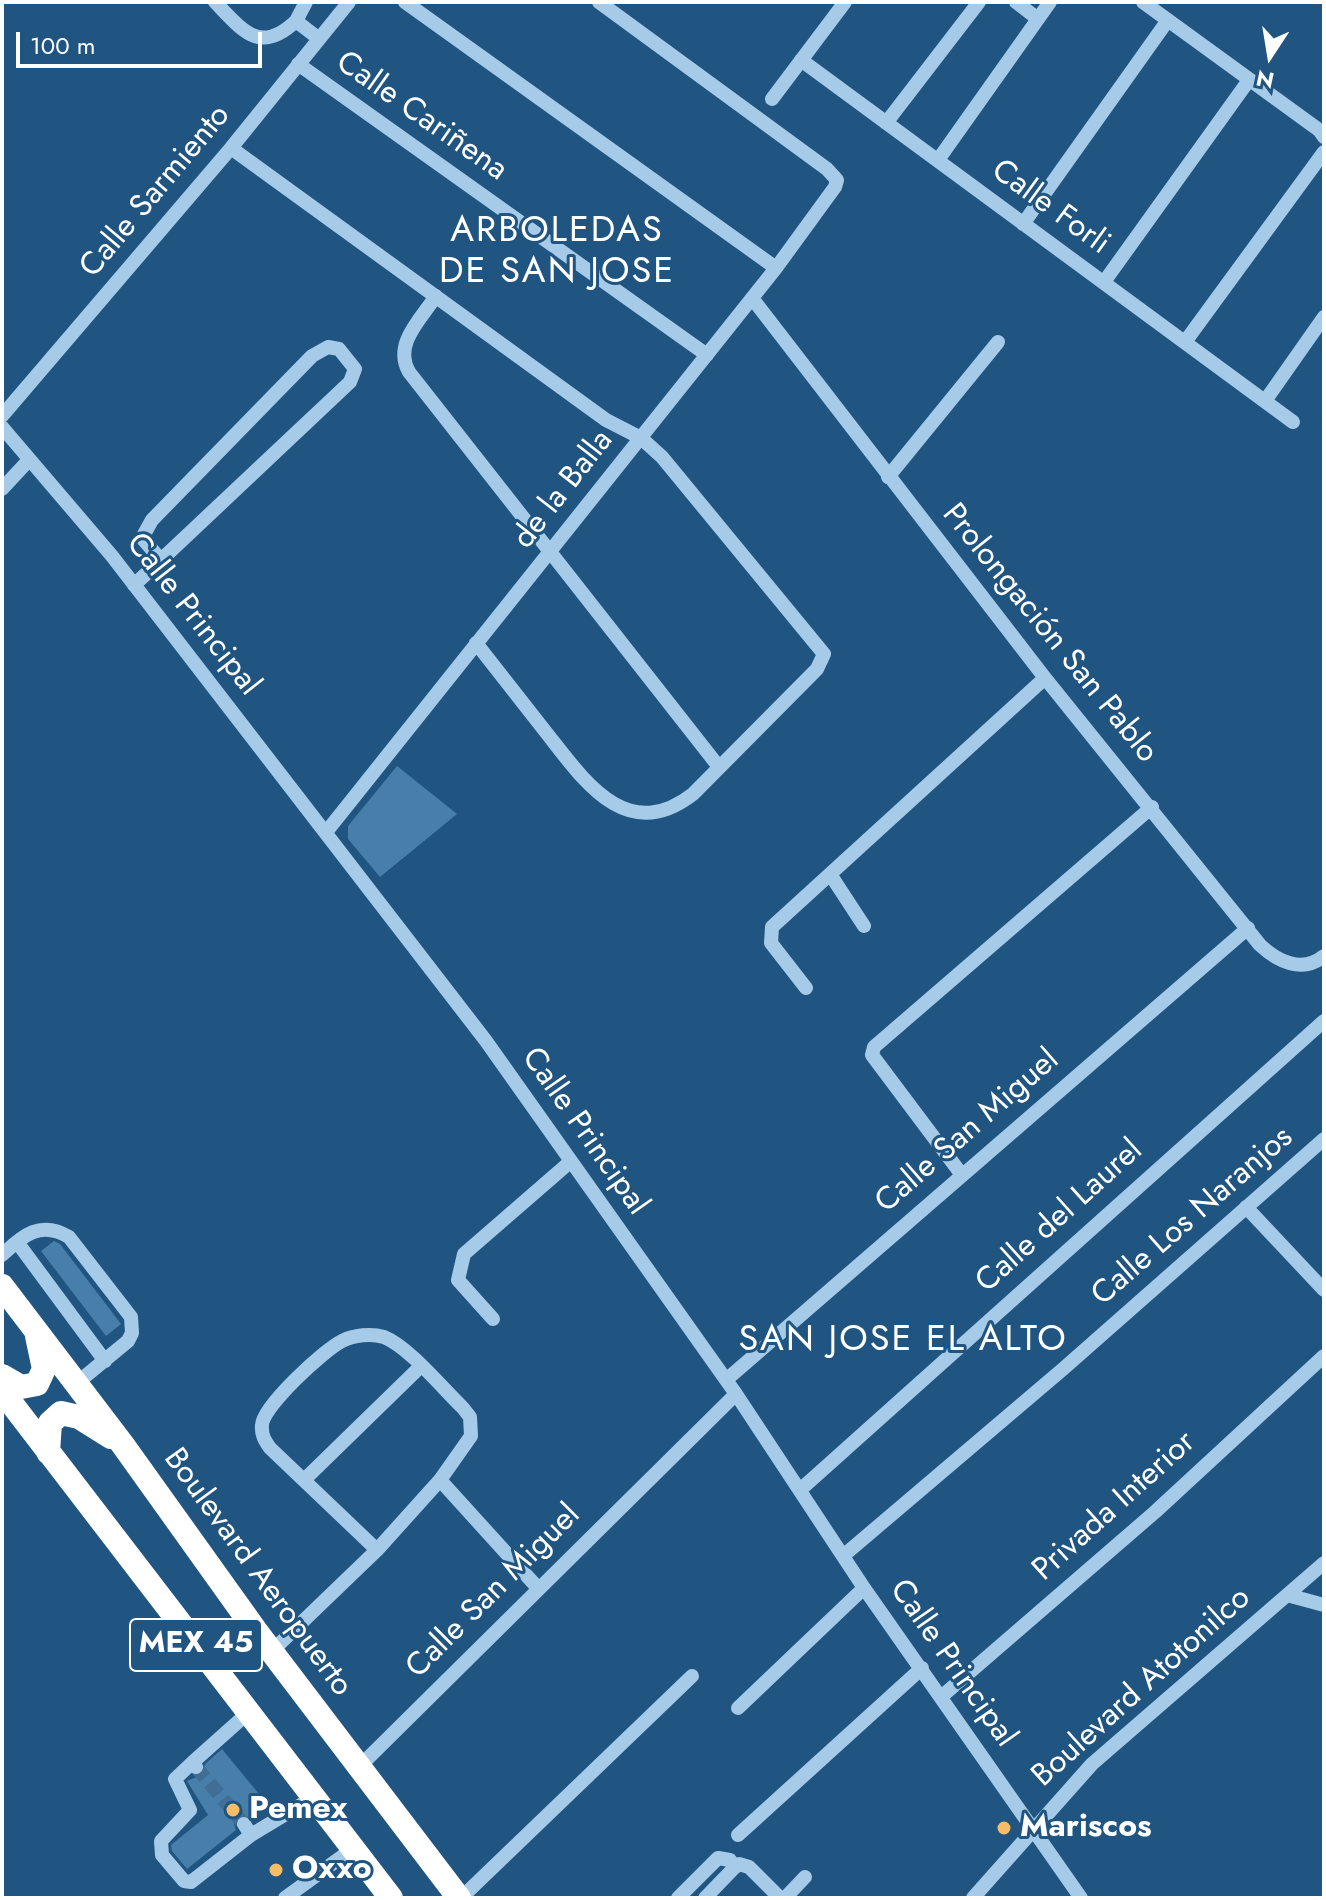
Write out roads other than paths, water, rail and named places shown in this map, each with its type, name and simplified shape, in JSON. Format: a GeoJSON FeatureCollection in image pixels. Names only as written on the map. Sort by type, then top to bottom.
{"type":"FeatureCollection","features":[{"type":"Feature","properties":{"kind":"highway","name":"Boulevard Aeropuerto"},"geometry":{"type":"LineString","coordinates":[[2,1286],[123,1445],[272,1651],[460,1898]]}},
{"type":"Feature","properties":{"kind":"highway"},"geometry":{"type":"LineString","coordinates":[[2,1376],[21,1387],[30,1387],[42,1377],[41,1345],[34,1325]]}},
{"type":"Feature","properties":{"kind":"highway","name":"MEX 45"},"geometry":{"type":"LineString","coordinates":[[2,1391],[354,1848],[388,1897]]}},
{"type":"Feature","properties":{"kind":"highway"},"geometry":{"type":"LineString","coordinates":[[48,1452],[50,1423],[61,1413],[79,1417],[123,1445]]}},
{"type":"Feature","properties":{"kind":"street"},"geometry":{"type":"LineString","coordinates":[[215,2],[243,30],[260,38],[278,37],[296,21],[306,2]]}},
{"type":"Feature","properties":{"kind":"street","name":"Calle Sarmiento"},"geometry":{"type":"LineString","coordinates":[[2,416],[231,148],[349,2]]}},
{"type":"Feature","properties":{"kind":"street"},"geometry":{"type":"LineString","coordinates":[[405,2],[776,268]]}},
{"type":"Feature","properties":{"kind":"street","name":"de la Balla"},"geometry":{"type":"LineString","coordinates":[[327,831],[776,268],[824,205],[837,180],[827,169],[599,2]]}},
{"type":"Feature","properties":{"kind":"street"},"geometry":{"type":"LineString","coordinates":[[772,99],[845,2]]}},
{"type":"Feature","properties":{"kind":"street"},"geometry":{"type":"LineString","coordinates":[[886,123],[979,2]]}},
{"type":"Feature","properties":{"kind":"street"},"geometry":{"type":"LineString","coordinates":[[1016,2],[1038,19]]}},
{"type":"Feature","properties":{"kind":"street"},"geometry":{"type":"LineString","coordinates":[[938,160],[1050,2]]}},
{"type":"Feature","properties":{"kind":"street"},"geometry":{"type":"LineString","coordinates":[[1143,2],[1319,130],[1324,137]]}},
{"type":"Feature","properties":{"kind":"street"},"geometry":{"type":"LineString","coordinates":[[1023,224],[1168,20]]}},
{"type":"Feature","properties":{"kind":"street"},"geometry":{"type":"LineString","coordinates":[[296,21],[318,38]]}},
{"type":"Feature","properties":{"kind":"street","name":"Calle Forli"},"geometry":{"type":"LineString","coordinates":[[801,60],[1293,422]]}},
{"type":"Feature","properties":{"kind":"street","name":"Calle Cariñena"},"geometry":{"type":"LineString","coordinates":[[298,64],[707,355]]}},
{"type":"Feature","properties":{"kind":"street"},"geometry":{"type":"LineString","coordinates":[[1104,282],[1249,80]]}},
{"type":"Feature","properties":{"kind":"street"},"geometry":{"type":"LineString","coordinates":[[231,148],[606,420],[641,438],[678,476],[824,654],[817,669],[677,806],[641,813],[617,805],[590,788],[476,643]]}},
{"type":"Feature","properties":{"kind":"street"},"geometry":{"type":"LineString","coordinates":[[1185,342],[1324,152]]}},
{"type":"Feature","properties":{"kind":"street"},"geometry":{"type":"LineString","coordinates":[[436,296],[404,346],[404,362],[719,767]]}},
{"type":"Feature","properties":{"kind":"street","name":"Prolongación San Pablo"},"geometry":{"type":"LineString","coordinates":[[752,298],[1045,678],[1271,956],[1286,963],[1302,965],[1324,956]]}},
{"type":"Feature","properties":{"kind":"street"},"geometry":{"type":"LineString","coordinates":[[1265,401],[1324,317]]}},
{"type":"Feature","properties":{"kind":"street"},"geometry":{"type":"LineString","coordinates":[[888,477],[998,342]]}},
{"type":"Feature","properties":{"kind":"street"},"geometry":{"type":"LineString","coordinates":[[134,585],[161,560],[350,382],[355,369],[345,354],[328,347],[312,356],[152,520],[142,538],[161,560]]}},
{"type":"Feature","properties":{"kind":"street","name":"Calle Principal"},"geometry":{"type":"LineString","coordinates":[[2,427],[28,461],[68,502],[134,585],[217,695],[327,831],[494,1052],[736,1394],[864,1588],[1081,1898]]}},
{"type":"Feature","properties":{"kind":"street"},"geometry":{"type":"LineString","coordinates":[[2,489],[28,461]]}},
{"type":"Feature","properties":{"kind":"street"},"geometry":{"type":"LineString","coordinates":[[806,988],[771,943],[772,927],[1045,678]]}},
{"type":"Feature","properties":{"kind":"street"},"geometry":{"type":"LineString","coordinates":[[962,1175],[872,1055],[874,1047],[1152,807]]}},
{"type":"Feature","properties":{"kind":"street"},"geometry":{"type":"LineString","coordinates":[[830,874],[864,926]]}},
{"type":"Feature","properties":{"kind":"street","name":"Calle San Miguel"},"geometry":{"type":"LineString","coordinates":[[726,1380],[1248,928]]}},
{"type":"Feature","properties":{"kind":"street","name":"Calle del Laurel"},"geometry":{"type":"LineString","coordinates":[[800,1490],[1129,1192],[1324,1021]]}},
{"type":"Feature","properties":{"kind":"street","name":"Calle Los Naranjos"},"geometry":{"type":"LineString","coordinates":[[843,1556],[1324,1139]]}},
{"type":"Feature","properties":{"kind":"street"},"geometry":{"type":"LineString","coordinates":[[493,1319],[458,1280],[464,1254],[570,1162]]}},
{"type":"Feature","properties":{"kind":"street"},"geometry":{"type":"LineString","coordinates":[[1246,1207],[1324,1290]]}},
{"type":"Feature","properties":{"kind":"street"},"geometry":{"type":"LineString","coordinates":[[2,1255],[42,1228],[69,1237],[131,1317],[132,1333],[128,1341],[77,1383]]}},
{"type":"Feature","properties":{"kind":"street"},"geometry":{"type":"LineString","coordinates":[[17,1242],[105,1361]]}},
{"type":"Feature","properties":{"kind":"street"},"geometry":{"type":"LineString","coordinates":[[272,1651],[377,1550],[440,1480],[467,1445],[472,1426],[463,1408],[384,1337],[353,1337],[339,1343],[273,1403],[262,1425],[263,1437],[377,1550]]}},
{"type":"Feature","properties":{"kind":"street","name":"Privada Interior"},"geometry":{"type":"LineString","coordinates":[[941,1697],[1155,1512],[1324,1356]]}},
{"type":"Feature","properties":{"kind":"street"},"geometry":{"type":"LineString","coordinates":[[304,1480],[420,1367]]}},
{"type":"Feature","properties":{"kind":"street","name":"Calle San Miguel"},"geometry":{"type":"LineString","coordinates":[[361,1765],[537,1587],[736,1394]]}},
{"type":"Feature","properties":{"kind":"street"},"geometry":{"type":"LineString","coordinates":[[440,1480],[537,1587]]}},
{"type":"Feature","properties":{"kind":"street","name":"Boulevard Atotonilco"},"geometry":{"type":"LineString","coordinates":[[973,1898],[1092,1764],[1324,1563]]}},
{"type":"Feature","properties":{"kind":"street"},"geometry":{"type":"LineString","coordinates":[[738,1708],[864,1588]]}},
{"type":"Feature","properties":{"kind":"street"},"geometry":{"type":"LineString","coordinates":[[1287,1595],[1324,1605]]}},
{"type":"Feature","properties":{"kind":"street"},"geometry":{"type":"LineString","coordinates":[[738,1835],[922,1668]]}},
{"type":"Feature","properties":{"kind":"street"},"geometry":{"type":"LineString","coordinates":[[460,1898],[692,1676]]}},
{"type":"Feature","properties":{"kind":"street"},"geometry":{"type":"LineString","coordinates":[[249,1712],[195,1765],[175,1779],[190,1810],[161,1841],[162,1855],[184,1881],[191,1882],[247,1830],[314,1797]]}},
{"type":"Feature","properties":{"kind":"street"},"geometry":{"type":"LineString","coordinates":[[285,1898],[354,1848]]}},
{"type":"Feature","properties":{"kind":"street"},"geometry":{"type":"LineString","coordinates":[[678,1898],[718,1858],[730,1860],[734,1868]]}},
{"type":"Feature","properties":{"kind":"street"},"geometry":{"type":"LineString","coordinates":[[705,1898],[739,1864],[749,1867],[782,1898],[805,1877]]}},
{"type":"Feature","properties":{"kind":"tunnel"},"geometry":{"type":"LineString","coordinates":[[196,1767],[244,1824]]}},
{"type":"Feature","properties":{"kind":"place","name":"Pemex"},"geometry":{"type":"Point","coordinates":[233,1810]}},
{"type":"Feature","properties":{"kind":"place","name":"Mariscos"},"geometry":{"type":"Point","coordinates":[1004,1828]}},
{"type":"Feature","properties":{"kind":"place","name":"Oxxo"},"geometry":{"type":"Point","coordinates":[276,1870]}},
{"type":"Feature","properties":{"kind":"district","name":"ARBOLEDAS DE SAN JOSE"},"geometry":{"type":"Point","coordinates":[557,252]}},
{"type":"Feature","properties":{"kind":"district","name":"SAN JOSE EL ALTO"},"geometry":{"type":"Point","coordinates":[903,1341]}}]}
